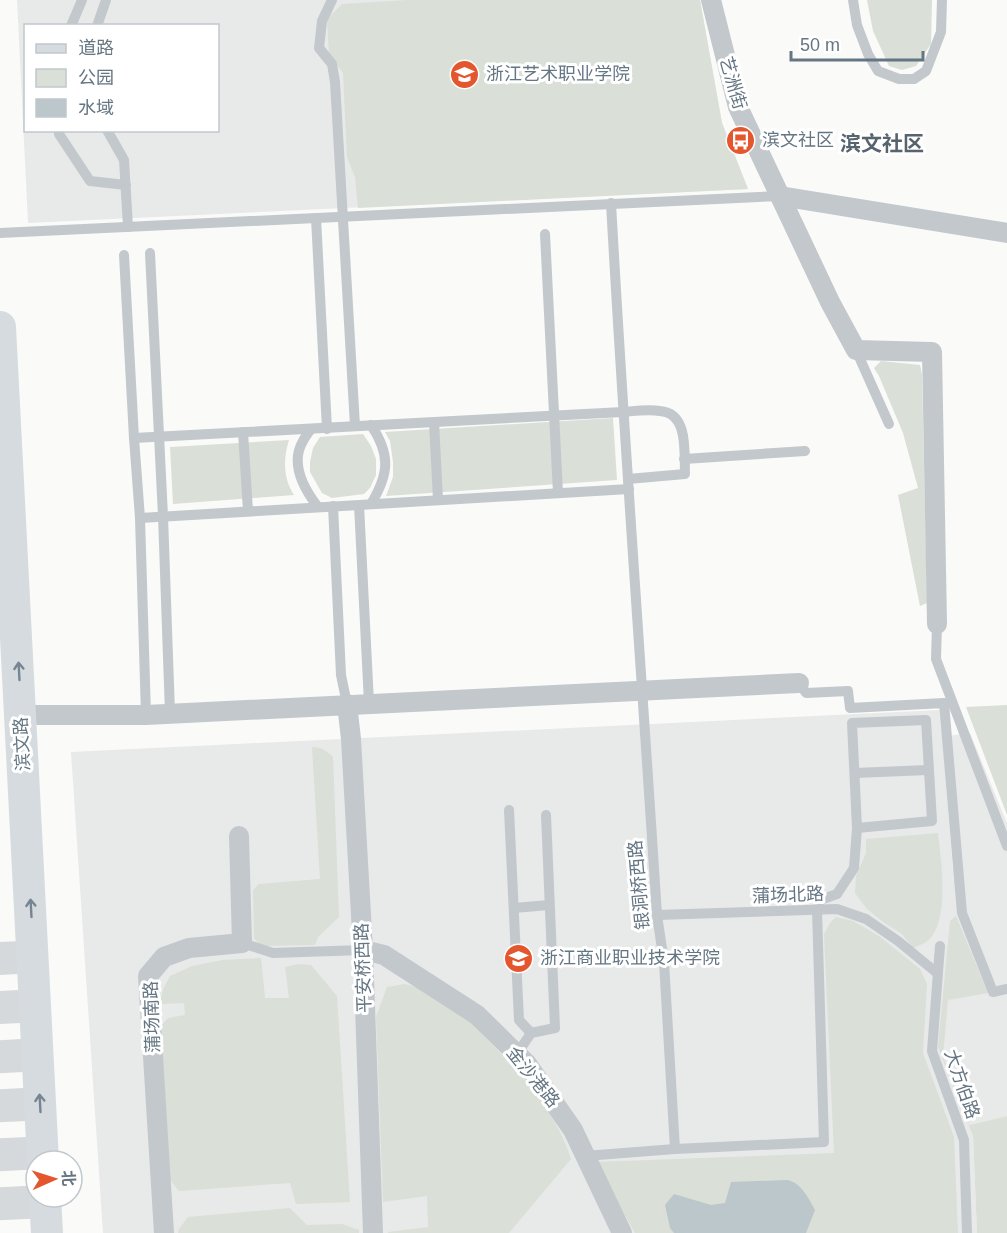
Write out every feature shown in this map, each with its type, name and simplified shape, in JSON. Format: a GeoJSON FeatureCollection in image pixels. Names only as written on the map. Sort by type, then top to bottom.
{"type":"FeatureCollection","features":[{"type":"Feature","properties":{"kind":"main road","name":"滨文路"},"geometry":{"type":"LineString","coordinates":[[0,327],[43,1149]]}},
{"type":"Feature","properties":{"kind":"main road"},"geometry":{"type":"LineString","coordinates":[[46,1209],[47,1233]]}},
{"type":"Feature","properties":{"kind":"street","name":"艺洲街"},"geometry":{"type":"LineString","coordinates":[[711,0],[738,107],[830,302],[856,350]]}},
{"type":"Feature","properties":{"kind":"street"},"geometry":{"type":"LineString","coordinates":[[780,196],[1007,233]]}},
{"type":"Feature","properties":{"kind":"street"},"geometry":{"type":"LineString","coordinates":[[856,350],[932,352],[938,624]]}},
{"type":"Feature","properties":{"kind":"street"},"geometry":{"type":"LineString","coordinates":[[21,715],[146,715],[799,683]]}},
{"type":"Feature","properties":{"kind":"street","name":"平安桥西路"},"geometry":{"type":"LineString","coordinates":[[347,704],[363,950],[373,1233]]}},
{"type":"Feature","properties":{"kind":"street"},"geometry":{"type":"LineString","coordinates":[[238,836],[242,943]]}},
{"type":"Feature","properties":{"kind":"street","name":"蒲场南路"},"geometry":{"type":"LineString","coordinates":[[164,1233],[147,976],[164,957],[189,948],[242,943]]}},
{"type":"Feature","properties":{"kind":"street","name":"金沙港路"},"geometry":{"type":"LineString","coordinates":[[363,950],[384,955],[477,1015],[527,1064],[573,1130],[622,1233]]}},
{"type":"Feature","properties":{"kind":"lane"},"geometry":{"type":"LineString","coordinates":[[72,24],[82,0]]}},
{"type":"Feature","properties":{"kind":"lane"},"geometry":{"type":"LineString","coordinates":[[98,24],[106,0]]}},
{"type":"Feature","properties":{"kind":"lane"},"geometry":{"type":"LineString","coordinates":[[332,0],[321,21],[319,48],[332,64],[335,81],[355,426]]}},
{"type":"Feature","properties":{"kind":"lane"},"geometry":{"type":"LineString","coordinates":[[853,0],[857,25],[868,54],[878,71],[899,80],[914,79],[926,71],[941,32],[942,0]]}},
{"type":"Feature","properties":{"kind":"lane"},"geometry":{"type":"LineString","coordinates":[[59,132],[90,181],[126,185]]}},
{"type":"Feature","properties":{"kind":"lane"},"geometry":{"type":"LineString","coordinates":[[108,132],[124,160],[128,227]]}},
{"type":"Feature","properties":{"kind":"lane"},"geometry":{"type":"LineString","coordinates":[[0,234],[780,196]]}},
{"type":"Feature","properties":{"kind":"lane","name":"银洞桥西路"},"geometry":{"type":"LineString","coordinates":[[611,203],[657,915],[664,962],[675,1149]]}},
{"type":"Feature","properties":{"kind":"lane"},"geometry":{"type":"LineString","coordinates":[[316,218],[327,429]]}},
{"type":"Feature","properties":{"kind":"lane"},"geometry":{"type":"LineString","coordinates":[[545,234],[558,493]]}},
{"type":"Feature","properties":{"kind":"lane"},"geometry":{"type":"LineString","coordinates":[[150,253],[170,713]]}},
{"type":"Feature","properties":{"kind":"lane"},"geometry":{"type":"LineString","coordinates":[[124,255],[140,518],[146,715]]}},
{"type":"Feature","properties":{"kind":"lane"},"geometry":{"type":"LineString","coordinates":[[856,350],[889,424]]}},
{"type":"Feature","properties":{"kind":"lane"},"geometry":{"type":"LineString","coordinates":[[134,438],[662,410],[675,416],[682,431],[685,474],[629,484],[558,493],[140,518]]}},
{"type":"Feature","properties":{"kind":"lane"},"geometry":{"type":"LineString","coordinates":[[434,422],[438,500]]}},
{"type":"Feature","properties":{"kind":"lane"},"geometry":{"type":"LineString","coordinates":[[371,425],[380,438],[386,459],[381,488],[371,504]]}},
{"type":"Feature","properties":{"kind":"lane"},"geometry":{"type":"LineString","coordinates":[[311,429],[302,442],[297,458],[301,480],[318,507]]}},
{"type":"Feature","properties":{"kind":"lane"},"geometry":{"type":"LineString","coordinates":[[243,432],[248,511]]}},
{"type":"Feature","properties":{"kind":"lane"},"geometry":{"type":"LineString","coordinates":[[684,459],[805,451]]}},
{"type":"Feature","properties":{"kind":"lane"},"geometry":{"type":"LineString","coordinates":[[359,505],[369,704]]}},
{"type":"Feature","properties":{"kind":"lane"},"geometry":{"type":"LineString","coordinates":[[333,506],[341,675],[347,704]]}},
{"type":"Feature","properties":{"kind":"lane"},"geometry":{"type":"LineString","coordinates":[[938,624],[936,659],[1007,846]]}},
{"type":"Feature","properties":{"kind":"lane"},"geometry":{"type":"LineString","coordinates":[[799,683],[806,693],[848,691],[850,708],[944,703],[962,913],[993,992],[1007,990]]}},
{"type":"Feature","properties":{"kind":"lane"},"geometry":{"type":"LineString","coordinates":[[585,1156],[824,1142],[817,910],[820,900],[837,894],[854,868],[857,828],[852,723],[926,720],[932,821],[857,828]]}},
{"type":"Feature","properties":{"kind":"lane"},"geometry":{"type":"LineString","coordinates":[[855,773],[928,770]]}},
{"type":"Feature","properties":{"kind":"lane"},"geometry":{"type":"LineString","coordinates":[[509,810],[519,1020],[531,1033]]}},
{"type":"Feature","properties":{"kind":"lane"},"geometry":{"type":"LineString","coordinates":[[517,1054],[531,1033],[555,1028],[546,815]]}},
{"type":"Feature","properties":{"kind":"lane"},"geometry":{"type":"LineString","coordinates":[[514,908],[549,905]]}},
{"type":"Feature","properties":{"kind":"lane","name":"蒲场北路"},"geometry":{"type":"LineString","coordinates":[[657,915],[837,909],[866,919],[898,941],[937,973]]}},
{"type":"Feature","properties":{"kind":"lane"},"geometry":{"type":"LineString","coordinates":[[242,943],[273,953],[363,950]]}},
{"type":"Feature","properties":{"kind":"lane","name":"大方伯路"},"geometry":{"type":"LineString","coordinates":[[940,946],[932,1051],[964,1140],[967,1233]]}},
{"type":"Feature","properties":{"kind":"shaded area","name":"浙江艺术职业学院"},"geometry":{"type":"Polygon","coordinates":[[[17,0],[700,0],[722,123],[748,189],[28,223],[17,0]]]}},
{"type":"Feature","properties":{"kind":"shaded area","name":"浙江商业职业技术学院"},"geometry":{"type":"Polygon","coordinates":[[[940,710],[954,883],[947,736],[970,733],[1007,823],[1007,1116],[969,1125],[973,1136],[977,1233],[103,1233],[71,752],[940,710]]]}},
{"type":"Feature","properties":{"kind":"green space","name":"浙江艺术职业学院"},"geometry":{"type":"Polygon","coordinates":[[[407,0],[700,0],[722,123],[748,189],[358,208],[355,177],[347,157],[343,73],[329,55],[327,19],[342,4],[407,0]]]}},
{"type":"Feature","properties":{"kind":"green space"},"geometry":{"type":"Polygon","coordinates":[[[867,0],[932,0],[931,44],[916,66],[902,70],[889,66],[873,31],[867,0]]]}},
{"type":"Feature","properties":{"kind":"green space"},"geometry":{"type":"Polygon","coordinates":[[[881,361],[920,365],[922,375],[927,603],[920,606],[898,495],[918,488],[903,433],[874,368],[881,361]]]}},
{"type":"Feature","properties":{"kind":"green space"},"geometry":{"type":"Polygon","coordinates":[[[613,418],[617,480],[386,496],[393,477],[393,462],[390,441],[385,432],[613,418]]]}},
{"type":"Feature","properties":{"kind":"green space"},"geometry":{"type":"Polygon","coordinates":[[[363,434],[376,459],[376,475],[370,488],[364,494],[332,498],[322,493],[310,472],[313,448],[320,437],[363,434]]]}},
{"type":"Feature","properties":{"kind":"green space"},"geometry":{"type":"Polygon","coordinates":[[[289,440],[285,468],[290,489],[294,495],[173,504],[170,447],[289,440]]]}},
{"type":"Feature","properties":{"kind":"green space"},"geometry":{"type":"Polygon","coordinates":[[[1007,705],[1007,815],[966,707],[1007,705]]]}},
{"type":"Feature","properties":{"kind":"green space"},"geometry":{"type":"Polygon","coordinates":[[[312,747],[324,750],[333,757],[339,917],[318,937],[315,945],[261,946],[254,938],[253,890],[259,884],[320,879],[312,747]]]}},
{"type":"Feature","properties":{"kind":"green space"},"geometry":{"type":"Polygon","coordinates":[[[938,833],[942,891],[939,921],[934,934],[926,942],[913,948],[902,934],[867,909],[855,893],[856,876],[866,853],[866,839],[938,833]]]}},
{"type":"Feature","properties":{"kind":"green space"},"geometry":{"type":"Polygon","coordinates":[[[956,916],[988,993],[948,1000],[943,1056],[969,1125],[1007,1116],[1007,1233],[977,1233],[973,1136],[938,1047],[950,921],[956,916]]]}},
{"type":"Feature","properties":{"kind":"green space"},"geometry":{"type":"Polygon","coordinates":[[[836,917],[853,921],[879,936],[920,969],[927,984],[923,1053],[954,1137],[958,1233],[635,1233],[595,1162],[834,1153],[824,934],[836,917]]]}},
{"type":"Feature","properties":{"kind":"green space"},"geometry":{"type":"Polygon","coordinates":[[[261,958],[265,998],[289,998],[285,967],[298,964],[311,965],[337,996],[350,1202],[296,1204],[290,1183],[179,1191],[170,1180],[161,1026],[168,1018],[185,1015],[184,1003],[160,1004],[163,989],[170,976],[192,966],[222,960],[261,958]]]}},
{"type":"Feature","properties":{"kind":"green space"},"geometry":{"type":"Polygon","coordinates":[[[405,984],[437,996],[467,1017],[535,1093],[556,1124],[564,1141],[571,1159],[509,1233],[388,1233],[428,1227],[427,1196],[383,1202],[376,1017],[387,987],[405,984]]]}},
{"type":"Feature","properties":{"kind":"green space"},"geometry":{"type":"Polygon","coordinates":[[[290,1208],[307,1225],[342,1224],[359,1230],[359,1233],[178,1233],[188,1217],[290,1208]]]}},
{"type":"Feature","properties":{"kind":"water"},"geometry":{"type":"Polygon","coordinates":[[[787,1180],[800,1187],[815,1210],[806,1233],[674,1233],[670,1228],[665,1205],[674,1194],[711,1205],[725,1203],[731,1182],[787,1180]]]}},
{"type":"Feature","properties":{"kind":"tunnel"},"geometry":{"type":"LineString","coordinates":[[0,942],[15,1233]]}},
{"type":"Feature","properties":{"kind":"place","name":"浙江艺术职业学院"},"geometry":{"type":"Point","coordinates":[465,74]}},
{"type":"Feature","properties":{"kind":"place","name":"滨文社区"},"geometry":{"type":"Point","coordinates":[741,140]}},
{"type":"Feature","properties":{"kind":"place","name":"浙江商业职业技术学院"},"geometry":{"type":"Point","coordinates":[519,958]}},
{"type":"Feature","properties":{"kind":"district","name":"滨文社区"},"geometry":{"type":"Point","coordinates":[882,143]}}]}
